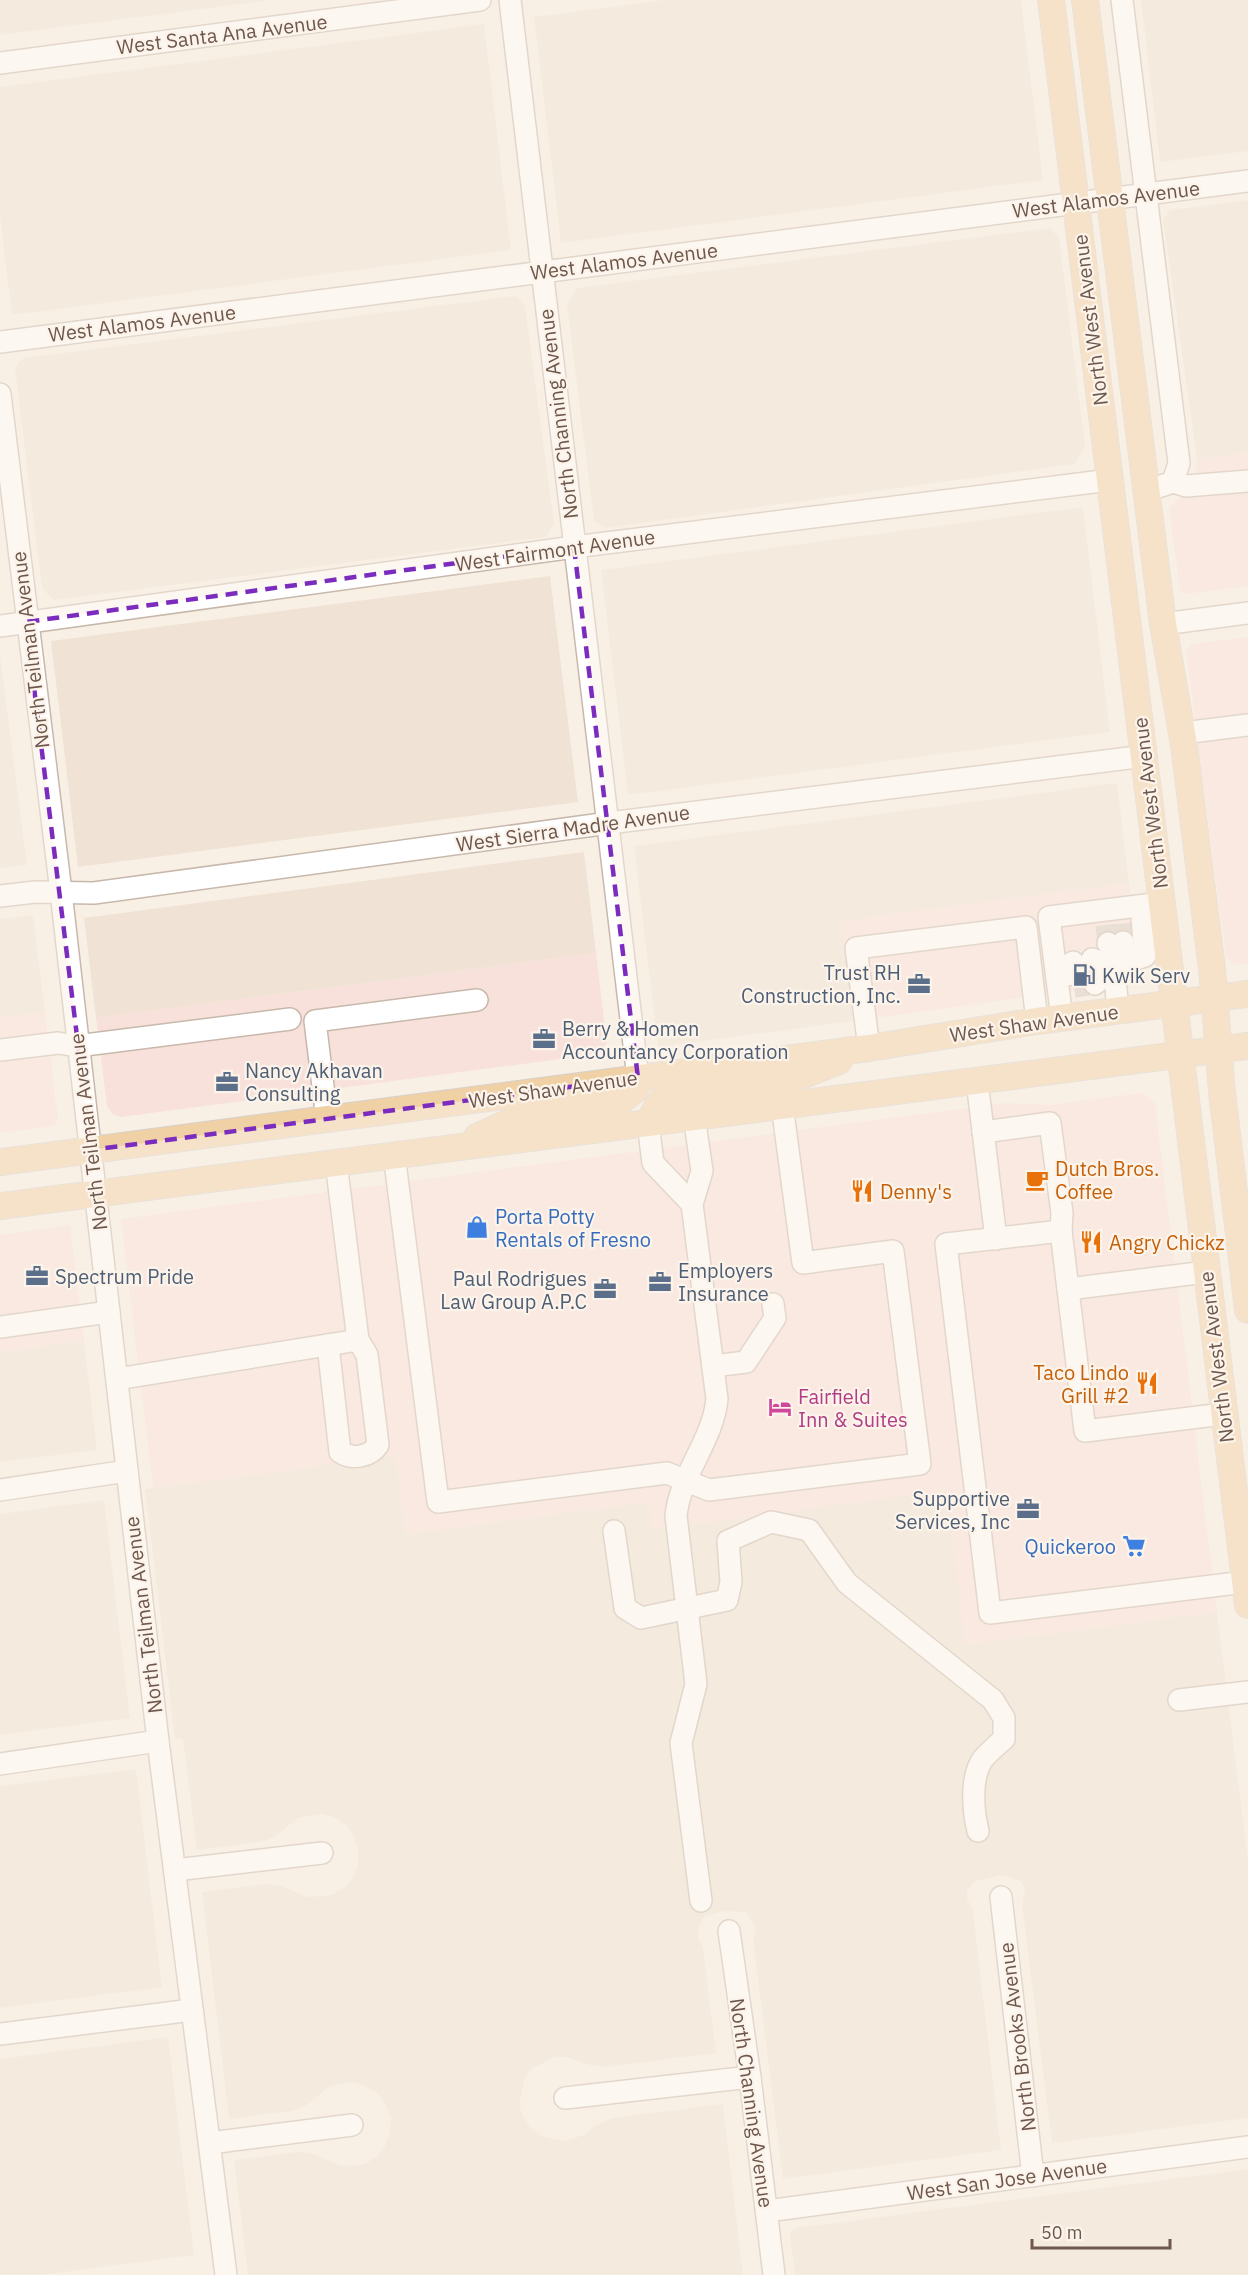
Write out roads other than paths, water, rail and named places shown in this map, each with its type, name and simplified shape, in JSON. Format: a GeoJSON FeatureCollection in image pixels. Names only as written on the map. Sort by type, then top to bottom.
{"type":"FeatureCollection","features":[{"type":"Feature","properties":{"kind":"main road","name":"North West Avenue"},"geometry":{"type":"LineString","coordinates":[[1051,0],[1145,756],[1151,905],[1157,955],[1174,1003],[1246,1594]]}},
{"type":"Feature","properties":{"kind":"main road","name":"North West Avenue"},"geometry":{"type":"LineString","coordinates":[[1085,0],[1163,624],[1183,733],[1215,997],[1248,1310]]}},
{"type":"Feature","properties":{"kind":"main road"},"geometry":{"type":"LineString","coordinates":[[1102,414],[1114,430],[1121,450],[1142,601],[1150,618],[1163,624]]}},
{"type":"Feature","properties":{"kind":"main road","name":"West Shaw Avenue"},"geometry":{"type":"LineString","coordinates":[[0,1162],[869,1048],[1050,1019],[1248,994]]}},
{"type":"Feature","properties":{"kind":"main road"},"geometry":{"type":"LineString","coordinates":[[0,1206],[1248,1046]]}},
{"type":"Feature","properties":{"kind":"main road"},"geometry":{"type":"LineString","coordinates":[[648,1123],[660,1102],[671,1098],[783,1083],[869,1048]]}},
{"type":"Feature","properties":{"kind":"main road"},"geometry":{"type":"LineString","coordinates":[[461,1146],[495,1126],[516,1119],[620,1101],[635,1090],[638,1078]]}},
{"type":"Feature","properties":{"kind":"main road"},"geometry":{"type":"LineString","coordinates":[[1223,1414],[1239,1426],[1248,1478]]}},
{"type":"Feature","properties":{"kind":"street","name":"West Santa Ana Avenue"},"geometry":{"type":"LineString","coordinates":[[0,63],[480,0]]}},
{"type":"Feature","properties":{"kind":"street","name":"North Channing Avenue"},"geometry":{"type":"LineString","coordinates":[[510,0],[638,1078]]}},
{"type":"Feature","properties":{"kind":"street"},"geometry":{"type":"LineString","coordinates":[[1122,0],[1179,463],[1173,482]]}},
{"type":"Feature","properties":{"kind":"street","name":"West Alamos Avenue"},"geometry":{"type":"LineString","coordinates":[[0,342],[1248,181]]}},
{"type":"Feature","properties":{"kind":"street","name":"North Teilman Avenue"},"geometry":{"type":"LineString","coordinates":[[0,394],[26,622],[61,892],[158,1741],[226,2275]]}},
{"type":"Feature","properties":{"kind":"street","name":"West Fairmont Avenue"},"geometry":{"type":"LineString","coordinates":[[0,626],[574,547],[1110,480]]}},
{"type":"Feature","properties":{"kind":"street"},"geometry":{"type":"LineString","coordinates":[[1146,491],[1173,482],[1186,486],[1248,481]]}},
{"type":"Feature","properties":{"kind":"street"},"geometry":{"type":"LineString","coordinates":[[1163,624],[1248,613]]}},
{"type":"Feature","properties":{"kind":"street"},"geometry":{"type":"LineString","coordinates":[[1183,733],[1248,725]]}},
{"type":"Feature","properties":{"kind":"street","name":"West Sierra Madre Avenue"},"geometry":{"type":"LineString","coordinates":[[0,896],[61,892],[94,893],[609,823],[1145,756]]}},
{"type":"Feature","properties":{"kind":"street"},"geometry":{"type":"LineString","coordinates":[[1050,1019],[1080,973],[1151,905]]}},
{"type":"Feature","properties":{"kind":"street"},"geometry":{"type":"LineString","coordinates":[[1080,973],[1049,916],[1157,955]]}},
{"type":"Feature","properties":{"kind":"street"},"geometry":{"type":"LineString","coordinates":[[869,1048],[856,948],[1026,927],[1050,1019]]}},
{"type":"Feature","properties":{"kind":"street"},"geometry":{"type":"LineString","coordinates":[[1117,939],[1118,1011]]}},
{"type":"Feature","properties":{"kind":"street"},"geometry":{"type":"LineString","coordinates":[[327,1119],[315,1021],[477,1000]]}},
{"type":"Feature","properties":{"kind":"street"},"geometry":{"type":"LineString","coordinates":[[0,1050],[58,1043],[77,1046],[290,1019]]}},
{"type":"Feature","properties":{"kind":"street"},"geometry":{"type":"LineString","coordinates":[[977,1081],[996,1239]]}},
{"type":"Feature","properties":{"kind":"street"},"geometry":{"type":"LineString","coordinates":[[394,1154],[438,1502],[667,1473],[709,1490],[920,1464],[893,1251],[803,1263],[782,1105]]}},
{"type":"Feature","properties":{"kind":"street"},"geometry":{"type":"LineString","coordinates":[[694,1116],[702,1171],[692,1204],[717,1399],[716,1413],[687,1480],[676,1516],[696,1684],[681,1743],[701,1901]]}},
{"type":"Feature","properties":{"kind":"street"},"geometry":{"type":"LineString","coordinates":[[648,1123],[653,1163],[692,1204]]}},
{"type":"Feature","properties":{"kind":"street"},"geometry":{"type":"LineString","coordinates":[[983,1132],[1050,1124],[1062,1213],[1061,1231],[1085,1431],[1223,1414]]}},
{"type":"Feature","properties":{"kind":"street"},"geometry":{"type":"LineString","coordinates":[[328,1345],[340,1452],[346,1456],[373,1453],[378,1445],[368,1355],[358,1340],[336,1162]]}},
{"type":"Feature","properties":{"kind":"street"},"geometry":{"type":"LineString","coordinates":[[1061,1231],[946,1244],[990,1613],[1246,1594]]}},
{"type":"Feature","properties":{"kind":"street"},"geometry":{"type":"LineString","coordinates":[[1068,1289],[1206,1272]]}},
{"type":"Feature","properties":{"kind":"street"},"geometry":{"type":"LineString","coordinates":[[713,1366],[746,1362],[775,1318],[773,1304]]}},
{"type":"Feature","properties":{"kind":"street"},"geometry":{"type":"LineString","coordinates":[[0,1326],[109,1312]]}},
{"type":"Feature","properties":{"kind":"street"},"geometry":{"type":"LineString","coordinates":[[117,1378],[358,1340]]}},
{"type":"Feature","properties":{"kind":"street"},"geometry":{"type":"LineString","coordinates":[[0,1490],[127,1471]]}},
{"type":"Feature","properties":{"kind":"street"},"geometry":{"type":"LineString","coordinates":[[614,1531],[625,1608],[641,1618],[726,1600],[731,1582],[729,1541],[771,1522],[809,1530],[847,1583],[993,1700],[1004,1718],[1004,1738],[982,1760],[975,1781],[975,1820],[978,1831]]}},
{"type":"Feature","properties":{"kind":"street"},"geometry":{"type":"LineString","coordinates":[[1179,1700],[1248,1692]]}},
{"type":"Feature","properties":{"kind":"street"},"geometry":{"type":"LineString","coordinates":[[0,1764],[158,1741]]}},
{"type":"Feature","properties":{"kind":"street"},"geometry":{"type":"LineString","coordinates":[[175,1870],[322,1853]]}},
{"type":"Feature","properties":{"kind":"street","name":"North Brooks Avenue"},"geometry":{"type":"LineString","coordinates":[[1000,1897],[1034,2176]]}},
{"type":"Feature","properties":{"kind":"street","name":"North Channing Avenue"},"geometry":{"type":"LineString","coordinates":[[729,1931],[750,2077],[774,2275]]}},
{"type":"Feature","properties":{"kind":"street"},"geometry":{"type":"LineString","coordinates":[[0,2034],[192,2010]]}},
{"type":"Feature","properties":{"kind":"street"},"geometry":{"type":"LineString","coordinates":[[565,2098],[750,2077]]}},
{"type":"Feature","properties":{"kind":"street"},"geometry":{"type":"LineString","coordinates":[[210,2143],[352,2125]]}},
{"type":"Feature","properties":{"kind":"street","name":"West San Jose Avenue"},"geometry":{"type":"LineString","coordinates":[[767,2211],[1248,2147]]}},
{"type":"Feature","properties":{"kind":"tunnel"},"geometry":{"type":"LineString","coordinates":[[1121,924],[1123,942]]}},
{"type":"Feature","properties":{"kind":"tunnel"},"geometry":{"type":"LineString","coordinates":[[1106,925],[1108,943]]}},
{"type":"Feature","properties":{"kind":"tunnel"},"geometry":{"type":"LineString","coordinates":[[1074,987],[1095,984]]}},
{"type":"Feature","properties":{"kind":"place","name":"Kwik Serv"},"geometry":{"type":"Point","coordinates":[1084,975]}},
{"type":"Feature","properties":{"kind":"place","name":"Trust RH Construction, Inc."},"geometry":{"type":"Point","coordinates":[919,984]}},
{"type":"Feature","properties":{"kind":"place","name":"Berry & Homen Accountancy Corporation"},"geometry":{"type":"Point","coordinates":[544,1039]}},
{"type":"Feature","properties":{"kind":"place","name":"Nancy Akhavan Consulting"},"geometry":{"type":"Point","coordinates":[227,1082]}},
{"type":"Feature","properties":{"kind":"place","name":"Dutch Bros. Coffee"},"geometry":{"type":"Point","coordinates":[1037,1180]}},
{"type":"Feature","properties":{"kind":"place","name":"Denny's"},"geometry":{"type":"Point","coordinates":[862,1191]}},
{"type":"Feature","properties":{"kind":"place","name":"Porta Potty Rentals of Fresno"},"geometry":{"type":"Point","coordinates":[477,1227]}},
{"type":"Feature","properties":{"kind":"place","name":"Angry Chickz"},"geometry":{"type":"Point","coordinates":[1091,1242]}},
{"type":"Feature","properties":{"kind":"place","name":"Spectrum Pride"},"geometry":{"type":"Point","coordinates":[37,1276]}},
{"type":"Feature","properties":{"kind":"place","name":"Employers Insurance"},"geometry":{"type":"Point","coordinates":[660,1282]}},
{"type":"Feature","properties":{"kind":"place","name":"Paul Rodrigues Law Group A.P.C"},"geometry":{"type":"Point","coordinates":[605,1289]}},
{"type":"Feature","properties":{"kind":"place","name":"Taco Lindo Grill #2"},"geometry":{"type":"Point","coordinates":[1147,1383]}},
{"type":"Feature","properties":{"kind":"place","name":"Fairfield Inn & Suites"},"geometry":{"type":"Point","coordinates":[780,1407]}},
{"type":"Feature","properties":{"kind":"place","name":"Supportive Services, Inc"},"geometry":{"type":"Point","coordinates":[1028,1509]}},
{"type":"Feature","properties":{"kind":"place","name":"Quickeroo"},"geometry":{"type":"Point","coordinates":[1134,1546]}}]}
